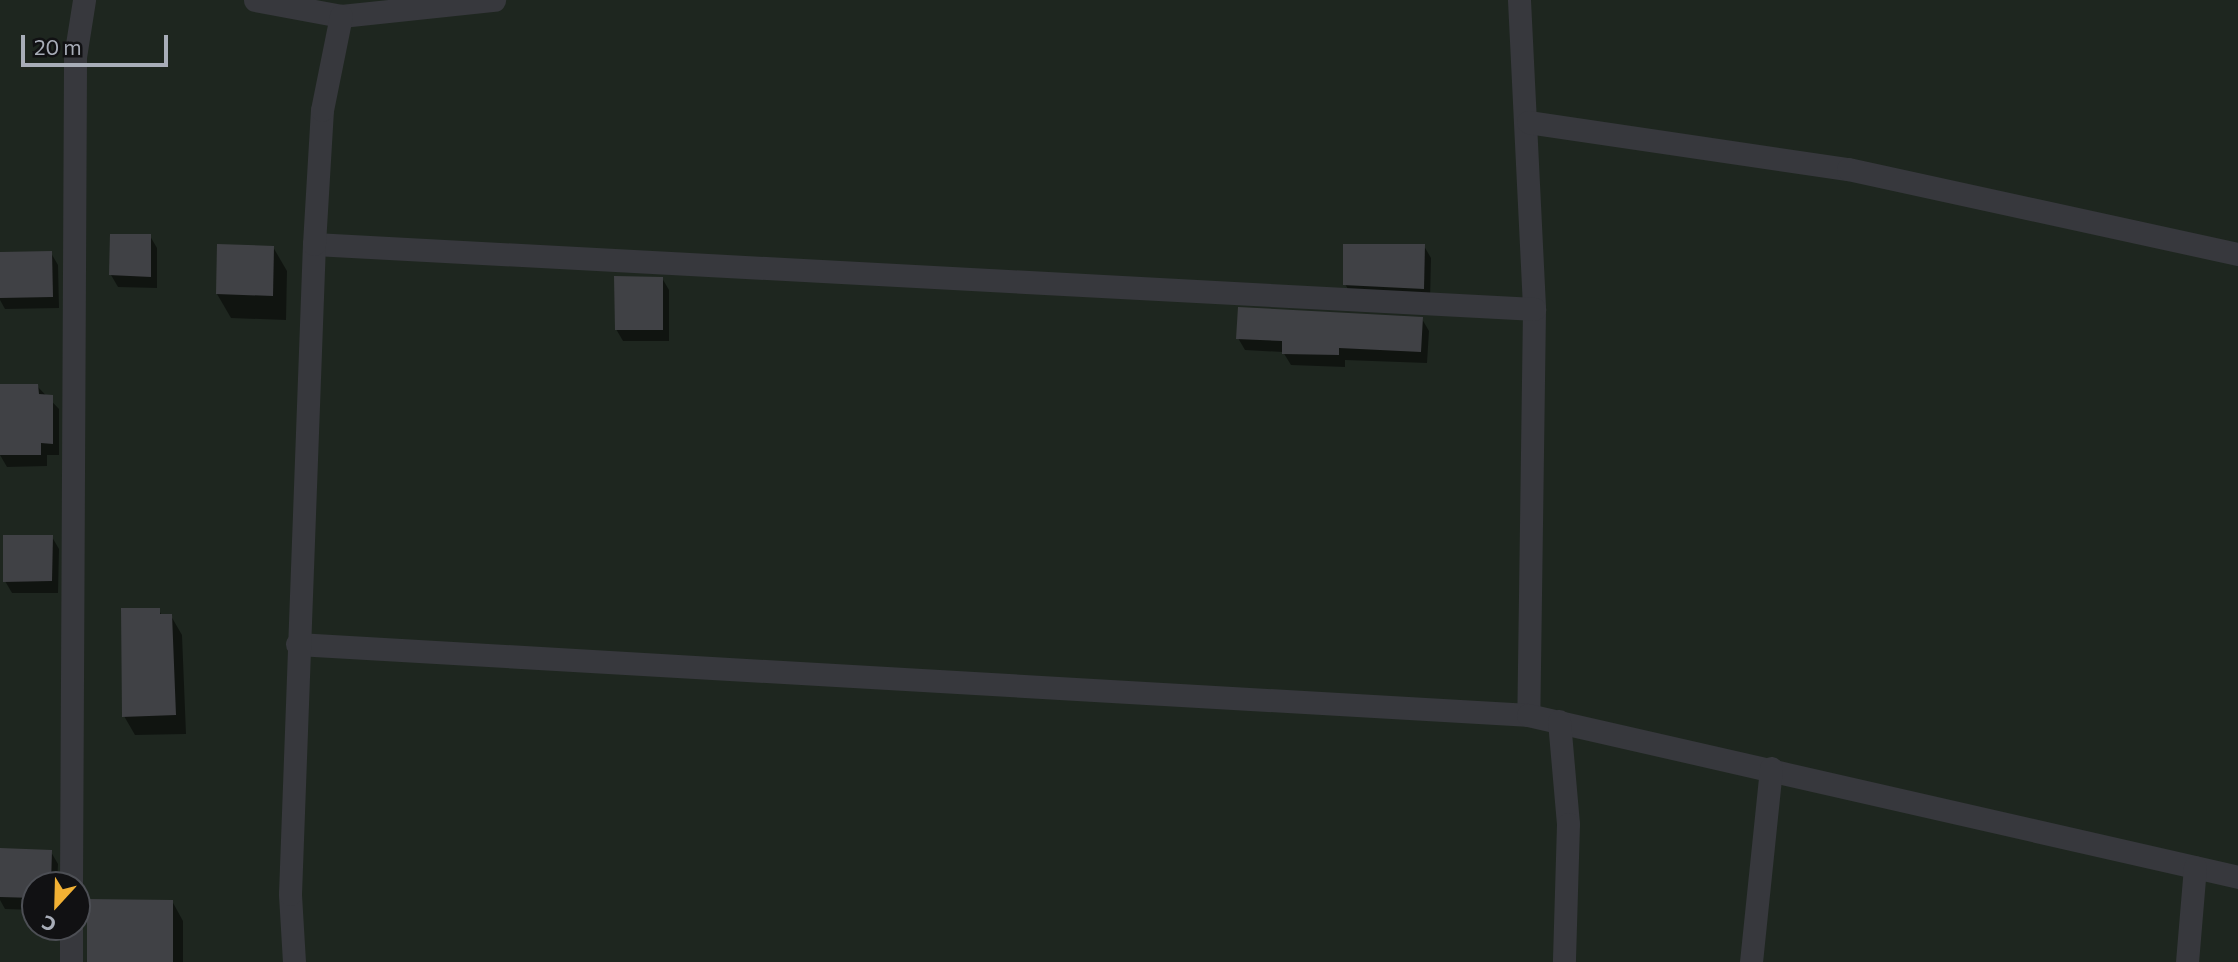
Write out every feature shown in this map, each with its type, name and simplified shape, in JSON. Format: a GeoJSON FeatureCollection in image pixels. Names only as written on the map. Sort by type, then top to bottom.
{"type":"FeatureCollection","features":[{"type":"Feature","properties":{"kind":"lane"},"geometry":{"type":"LineString","coordinates":[[71,871],[75,57],[85,0]]}},
{"type":"Feature","properties":{"kind":"lane"},"geometry":{"type":"LineString","coordinates":[[255,0],[341,16],[494,0]]}},
{"type":"Feature","properties":{"kind":"lane"},"geometry":{"type":"LineString","coordinates":[[1519,0],[1528,122],[1534,309],[1528,715]]}},
{"type":"Feature","properties":{"kind":"lane"},"geometry":{"type":"LineString","coordinates":[[293,962],[290,894],[297,644],[314,244],[321,110],[341,16]]}},
{"type":"Feature","properties":{"kind":"lane"},"geometry":{"type":"LineString","coordinates":[[1528,122],[1848,169],[2238,254]]}},
{"type":"Feature","properties":{"kind":"lane"},"geometry":{"type":"LineString","coordinates":[[314,244],[1534,309]]}},
{"type":"Feature","properties":{"kind":"lane"},"geometry":{"type":"LineString","coordinates":[[297,644],[1528,715],[1770,768],[2238,877]]}},
{"type":"Feature","properties":{"kind":"lane"},"geometry":{"type":"LineString","coordinates":[[1559,721],[1568,824],[1564,962]]}},
{"type":"Feature","properties":{"kind":"lane"},"geometry":{"type":"LineString","coordinates":[[1751,962],[1770,768]]}},
{"type":"Feature","properties":{"kind":"lane"},"geometry":{"type":"LineString","coordinates":[[2187,962],[2195,867]]}},
{"type":"Feature","properties":{"kind":"lane"},"geometry":{"type":"LineString","coordinates":[[71,941],[71,962]]}},
{"type":"Feature","properties":{"kind":"shaded area"},"geometry":{"type":"Polygon","coordinates":[[[0,0],[2238,0],[2238,962],[0,962],[0,0]]]}},
{"type":"Feature","properties":{"kind":"building"},"geometry":{"type":"Polygon","coordinates":[[[110,234],[151,234],[151,277],[109,275],[110,234]]]}},
{"type":"Feature","properties":{"kind":"building"},"geometry":{"type":"Polygon","coordinates":[[[217,244],[274,246],[273,296],[216,294],[217,244]]]}},
{"type":"Feature","properties":{"kind":"building"},"geometry":{"type":"Polygon","coordinates":[[[1343,244],[1425,244],[1424,289],[1343,285],[1343,244]]]}},
{"type":"Feature","properties":{"kind":"building"},"geometry":{"type":"Polygon","coordinates":[[[52,251],[53,297],[0,298],[0,252],[52,251]]]}},
{"type":"Feature","properties":{"kind":"building"},"geometry":{"type":"Polygon","coordinates":[[[614,276],[663,277],[663,330],[615,330],[614,276]]]}},
{"type":"Feature","properties":{"kind":"building"},"geometry":{"type":"Polygon","coordinates":[[[1238,307],[1423,317],[1421,352],[1339,348],[1339,355],[1282,354],[1282,341],[1236,339],[1238,307]]]}},
{"type":"Feature","properties":{"kind":"building"},"geometry":{"type":"Polygon","coordinates":[[[0,384],[38,384],[39,394],[53,395],[53,444],[41,443],[41,455],[0,455],[0,384]]]}},
{"type":"Feature","properties":{"kind":"building"},"geometry":{"type":"Polygon","coordinates":[[[3,535],[53,535],[52,581],[3,582],[3,535]]]}},
{"type":"Feature","properties":{"kind":"building"},"geometry":{"type":"Polygon","coordinates":[[[121,608],[160,608],[160,614],[172,614],[176,715],[122,717],[121,608]]]}},
{"type":"Feature","properties":{"kind":"building"},"geometry":{"type":"Polygon","coordinates":[[[0,848],[52,850],[51,871],[21,871],[21,898],[0,897],[0,848]]]}},
{"type":"Feature","properties":{"kind":"building"},"geometry":{"type":"Polygon","coordinates":[[[91,899],[173,900],[173,962],[87,962],[87,941],[91,941],[91,899]]]}}]}
